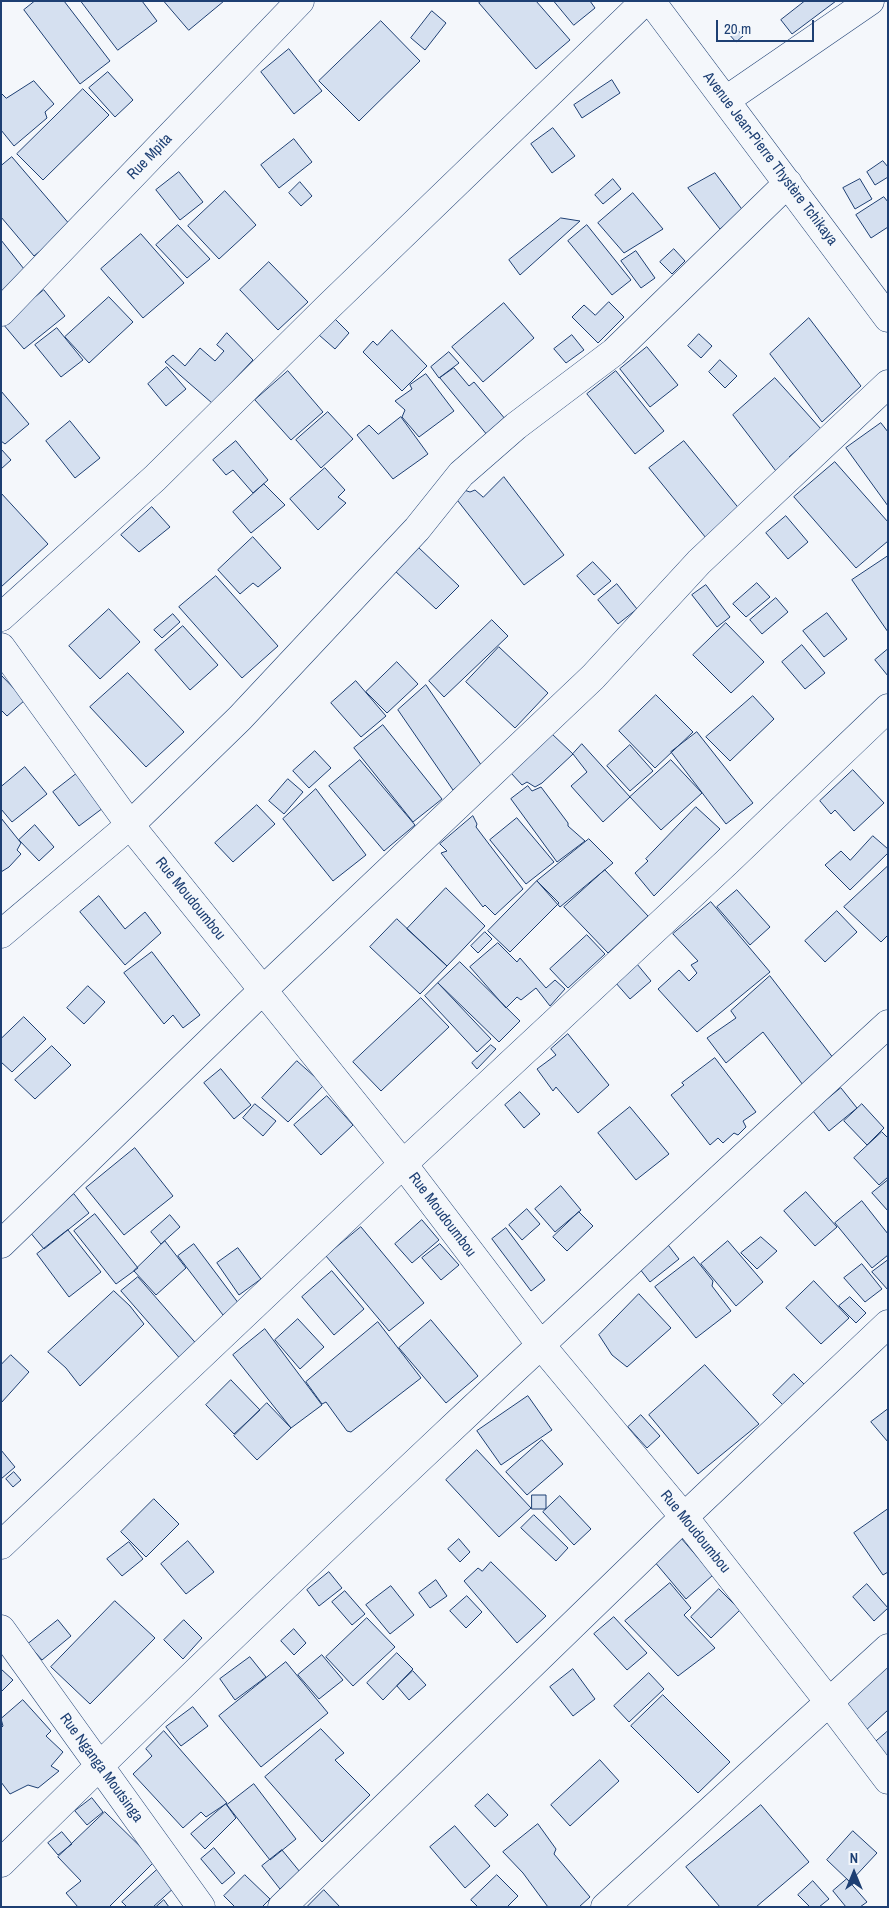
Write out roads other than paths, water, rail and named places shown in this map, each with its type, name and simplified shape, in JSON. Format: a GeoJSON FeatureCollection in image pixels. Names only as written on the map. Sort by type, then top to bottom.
{"type":"FeatureCollection","features":[{"type":"Feature","properties":{"kind":"street","name":"Rue Mpita"},"geometry":{"type":"LineString","coordinates":[[1,312],[300,1]]}},
{"type":"Feature","properties":{"kind":"street"},"geometry":{"type":"LineString","coordinates":[[1,617],[155,478],[645,1]]}},
{"type":"Feature","properties":{"kind":"street","name":"Avenue Jean-Pierre Thystère Tchikaya"},"geometry":{"type":"LineString","coordinates":[[651,1],[888,318]]}},
{"type":"Feature","properties":{"kind":"street"},"geometry":{"type":"LineString","coordinates":[[726,100],[870,1]]}},
{"type":"Feature","properties":{"kind":"street"},"geometry":{"type":"LineString","coordinates":[[1,934],[130,825],[240,718],[417,529],[461,474],[516,426],[614,352],[788,183]]}},
{"type":"Feature","properties":{"kind":"street"},"geometry":{"type":"LineString","coordinates":[[1,1244],[263,990],[593,677],[699,562],[888,384]]}},
{"type":"Feature","properties":{"kind":"street","name":"Rue Moudoumbou"},"geometry":{"type":"LineString","coordinates":[[1,647],[130,825],[403,1164],[540,1344],[684,1517],[888,1780]]}},
{"type":"Feature","properties":{"kind":"street"},"geometry":{"type":"LineString","coordinates":[[1,1545],[403,1164],[728,862],[888,708]]}},
{"type":"Feature","properties":{"kind":"street"},"geometry":{"type":"LineString","coordinates":[[1,1863],[312,1560],[540,1344],[888,1024]]}},
{"type":"Feature","properties":{"kind":"street"},"geometry":{"type":"LineString","coordinates":[[282,1907],[684,1517],[888,1324]]}},
{"type":"Feature","properties":{"kind":"street","name":"Rue Nganga Moutsinga"},"geometry":{"type":"LineString","coordinates":[[1,1630],[201,1907]]}},
{"type":"Feature","properties":{"kind":"street"},"geometry":{"type":"LineString","coordinates":[[605,1907],[888,1648]]}}]}
